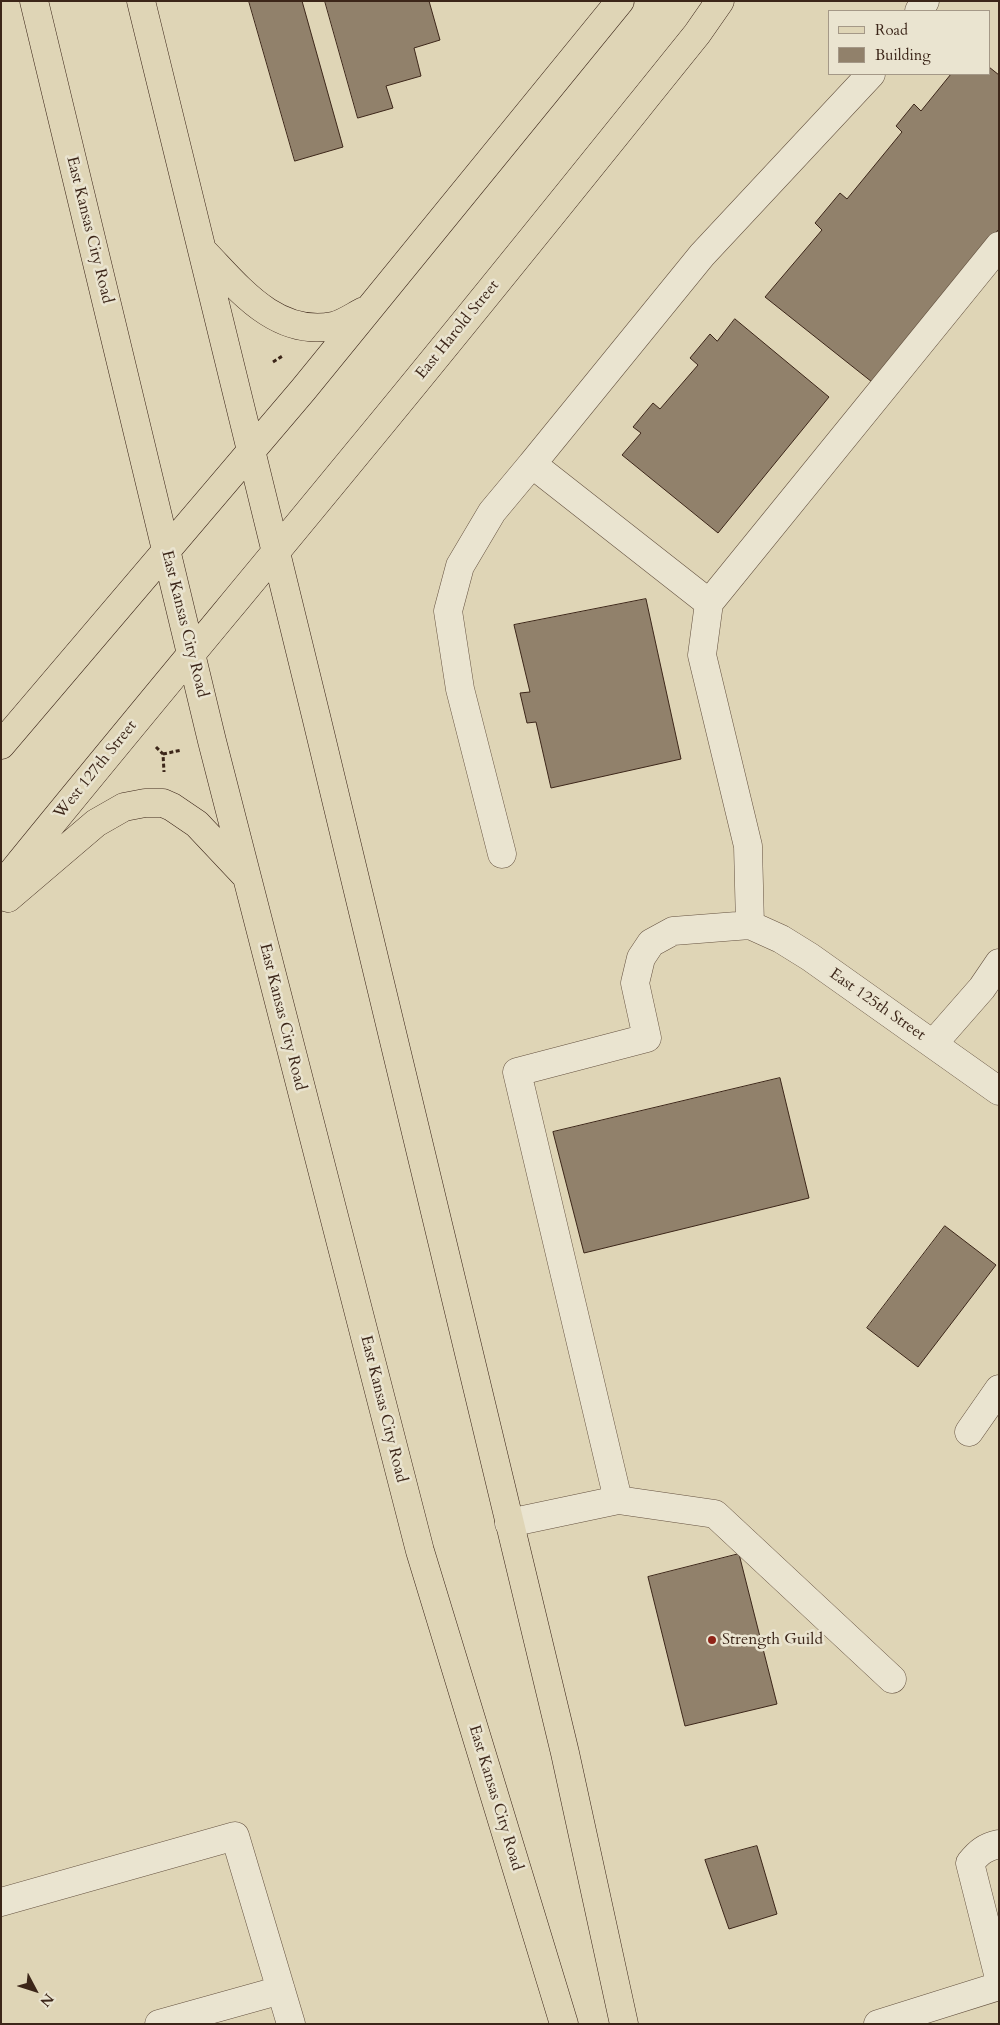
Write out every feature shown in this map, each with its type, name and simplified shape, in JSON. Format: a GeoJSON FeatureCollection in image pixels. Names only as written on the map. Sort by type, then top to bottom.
{"type":"FeatureCollection","features":[{"type":"Feature","properties":{"kind":"main road","name":"East Kansas City Road"},"geometry":{"type":"LineString","coordinates":[[34,1],[212,741],[420,1551],[564,2024]]}},
{"type":"Feature","properties":{"kind":"main road"},"geometry":{"type":"LineString","coordinates":[[141,1],[565,1753],[624,2024]]}},
{"type":"Feature","properties":{"kind":"main road"},"geometry":{"type":"LineString","coordinates":[[1,745],[251,451],[620,1]]}},
{"type":"Feature","properties":{"kind":"main road","name":"East Harold Street"},"geometry":{"type":"LineString","coordinates":[[192,655],[685,50],[720,1]]}},
{"type":"Feature","properties":{"kind":"main road"},"geometry":{"type":"LineString","coordinates":[[201,249],[242,292],[266,313],[290,324],[310,327],[334,326],[369,308]]}},
{"type":"Feature","properties":{"kind":"main road","name":"West 127th Street"},"geometry":{"type":"LineString","coordinates":[[1,886],[130,727],[192,655]]}},
{"type":"Feature","properties":{"kind":"main road"},"geometry":{"type":"LineString","coordinates":[[1,904],[96,823],[124,807],[145,803],[163,803],[197,824],[247,877]]}},
{"type":"Feature","properties":{"kind":"street"},"geometry":{"type":"LineString","coordinates":[[502,854],[460,689],[448,611],[460,566],[492,512],[702,255],[870,75]]}},
{"type":"Feature","properties":{"kind":"street"},"geometry":{"type":"LineString","coordinates":[[618,1500],[517,1072],[647,1038],[635,983],[641,958],[651,943],[673,930],[750,925],[748,846],[702,655],[709,603],[999,246]]}},
{"type":"Feature","properties":{"kind":"street"},"geometry":{"type":"LineString","coordinates":[[532,464],[709,603]]}},
{"type":"Feature","properties":{"kind":"street","name":"East 125th Street"},"geometry":{"type":"LineString","coordinates":[[750,925],[781,939],[810,957],[999,1091]]}},
{"type":"Feature","properties":{"kind":"street"},"geometry":{"type":"LineString","coordinates":[[933,1044],[982,988],[999,963]]}},
{"type":"Feature","properties":{"kind":"street"},"geometry":{"type":"LineString","coordinates":[[969,1432],[999,1389]]}},
{"type":"Feature","properties":{"kind":"street"},"geometry":{"type":"LineString","coordinates":[[509,1523],[618,1500],[715,1514],[892,1679]]}},
{"type":"Feature","properties":{"kind":"street"},"geometry":{"type":"LineString","coordinates":[[1,1902],[235,1836],[291,2024]]}},
{"type":"Feature","properties":{"kind":"street"},"geometry":{"type":"LineString","coordinates":[[999,1844],[989,1846],[979,1852],[970,1863],[999,1978]]}},
{"type":"Feature","properties":{"kind":"street"},"geometry":{"type":"LineString","coordinates":[[878,2024],[999,1986]]}},
{"type":"Feature","properties":{"kind":"street"},"geometry":{"type":"LineString","coordinates":[[159,2024],[280,1990]]}},
{"type":"Feature","properties":{"kind":"path"},"geometry":{"type":"LineString","coordinates":[[273,362],[285,354]]}},
{"type":"Feature","properties":{"kind":"path"},"geometry":{"type":"LineString","coordinates":[[153,745],[164,754]]}},
{"type":"Feature","properties":{"kind":"path"},"geometry":{"type":"LineString","coordinates":[[164,754],[186,748]]}},
{"type":"Feature","properties":{"kind":"path"},"geometry":{"type":"LineString","coordinates":[[164,754],[164,773]]}},
{"type":"Feature","properties":{"kind":"building"},"geometry":{"type":"Polygon","coordinates":[[[249,1],[302,1],[343,147],[295,161],[249,1]]]}},
{"type":"Feature","properties":{"kind":"building"},"geometry":{"type":"Polygon","coordinates":[[[325,1],[429,1],[440,40],[414,48],[421,76],[386,86],[393,108],[358,118],[325,1]]]}},
{"type":"Feature","properties":{"kind":"building"},"geometry":{"type":"Polygon","coordinates":[[[990,68],[999,75],[999,229],[872,382],[765,297],[822,230],[815,223],[840,193],[847,199],[902,132],[896,126],[914,104],[921,111],[950,75],[990,75],[990,68]]]}},
{"type":"Feature","properties":{"kind":"building"},"geometry":{"type":"Polygon","coordinates":[[[735,319],[829,397],[718,533],[622,455],[641,433],[633,427],[653,403],[660,409],[698,365],[690,358],[710,334],[717,341],[735,319]]]}},
{"type":"Feature","properties":{"kind":"building"},"geometry":{"type":"Polygon","coordinates":[[[646,599],[681,759],[551,788],[536,722],[527,723],[520,693],[530,692],[514,625],[646,599]]]}},
{"type":"Feature","properties":{"kind":"building"},"geometry":{"type":"Polygon","coordinates":[[[780,1078],[809,1198],[584,1253],[553,1132],[780,1078]]]}},
{"type":"Feature","properties":{"kind":"building"},"geometry":{"type":"Polygon","coordinates":[[[945,1226],[996,1265],[918,1367],[867,1328],[945,1226]]]}},
{"type":"Feature","properties":{"kind":"building","name":"Strength Guild"},"geometry":{"type":"Polygon","coordinates":[[[739,1554],[777,1704],[685,1726],[648,1577],[739,1554]]]}},
{"type":"Feature","properties":{"kind":"building"},"geometry":{"type":"Polygon","coordinates":[[[757,1846],[777,1914],[729,1929],[705,1860],[757,1846]]]}},
{"type":"Feature","properties":{"kind":"place","name":"Strength Guild"},"geometry":{"type":"Point","coordinates":[712,1640]}}]}
